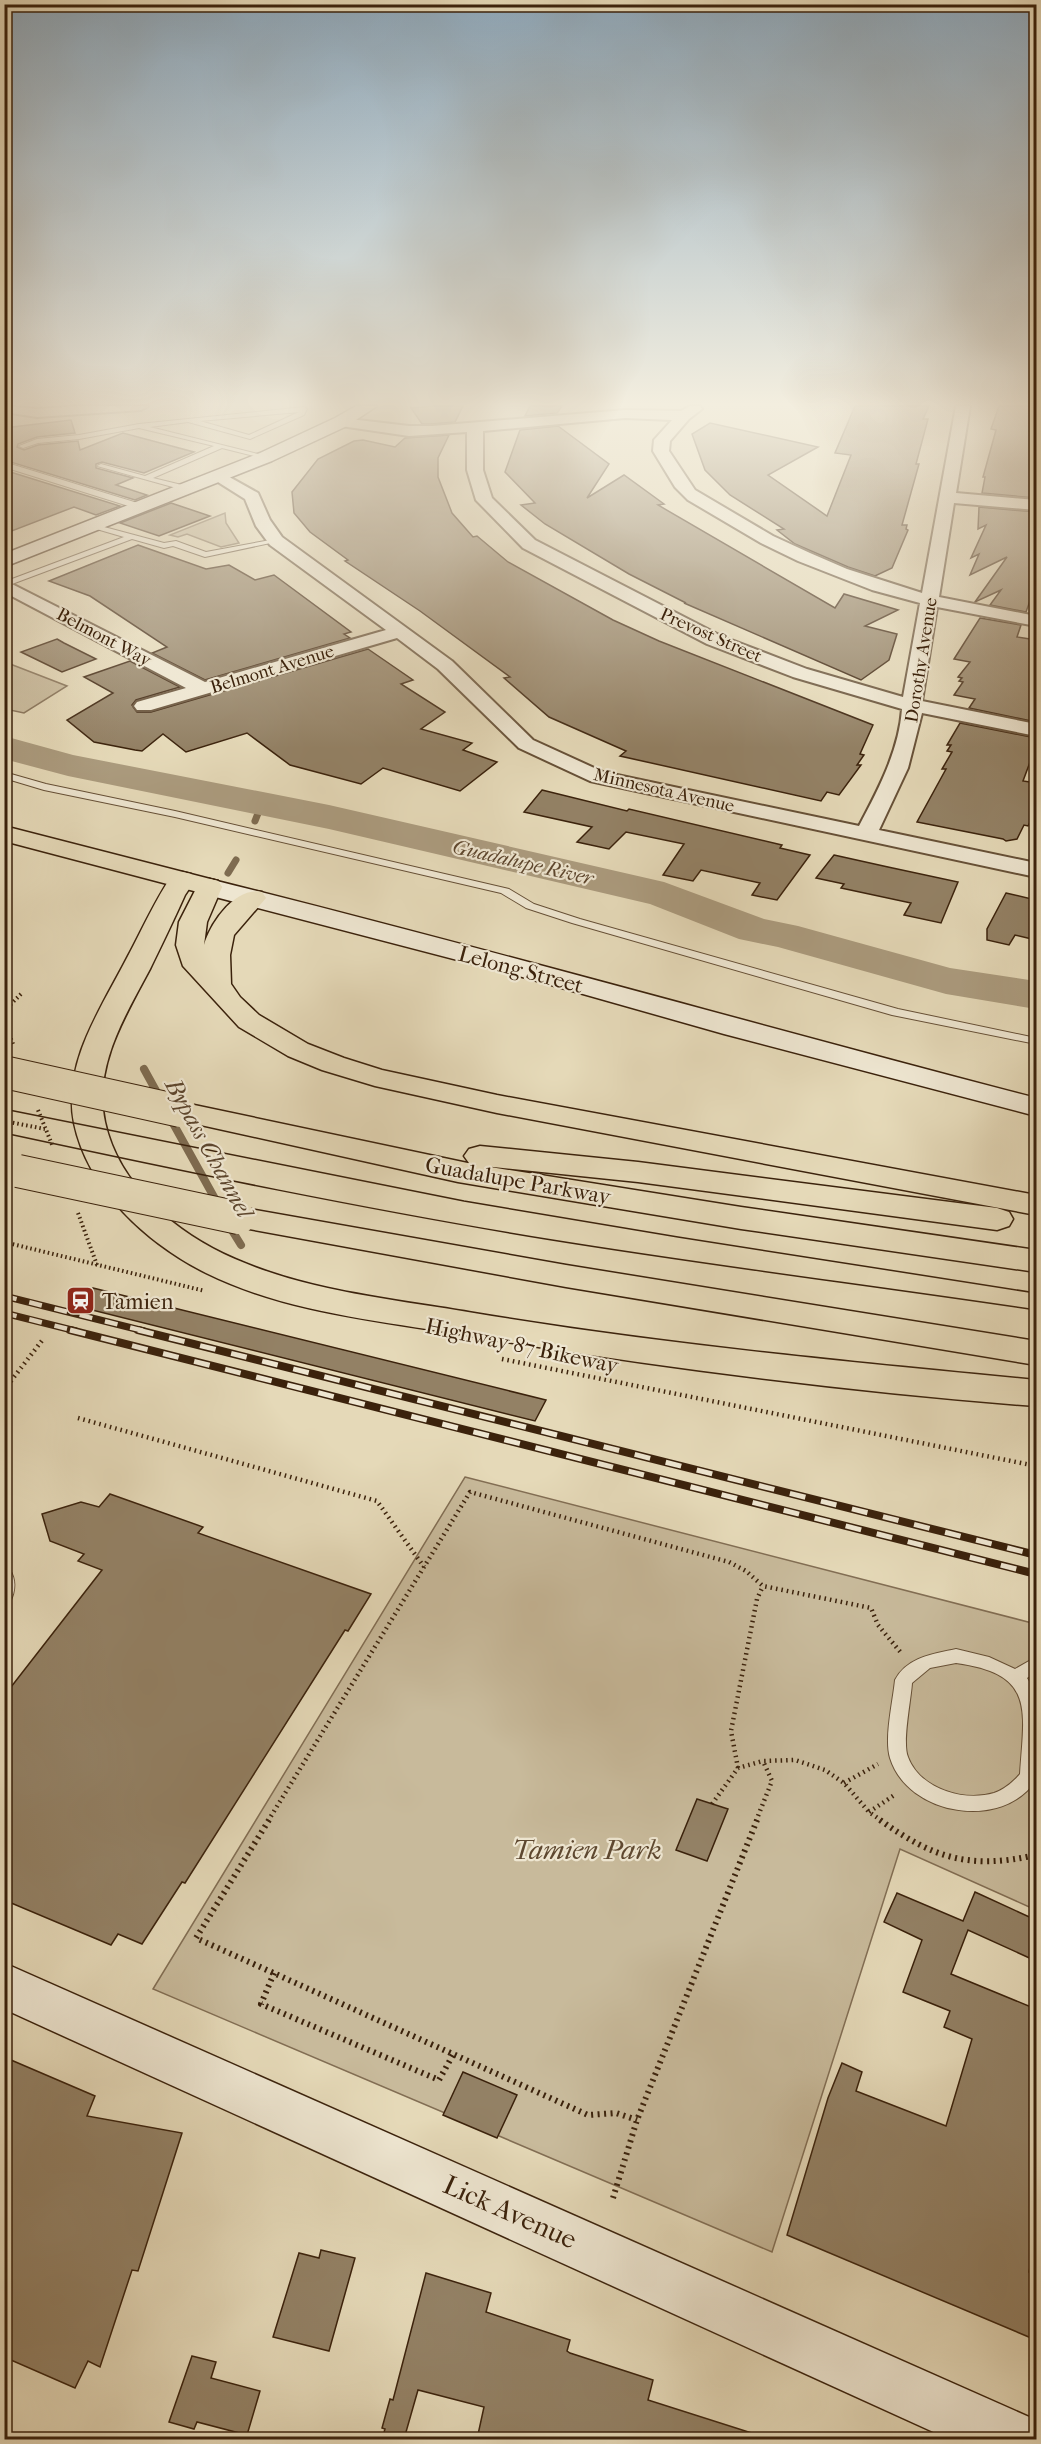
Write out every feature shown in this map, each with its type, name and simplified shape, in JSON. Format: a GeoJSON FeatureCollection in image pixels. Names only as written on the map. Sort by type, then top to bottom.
{"type":"FeatureCollection","features":[{"type":"Feature","properties":{"kind":"main road"},"geometry":{"type":"LineString","coordinates":[[4,561],[110,520]]}},
{"type":"Feature","properties":{"kind":"main road","name":"Lelong Street"},"geometry":{"type":"LineString","coordinates":[[4,833],[1036,1107]]}},
{"type":"Feature","properties":{"kind":"main road"},"geometry":{"type":"LineString","coordinates":[[196,883],[190,945],[197,966],[217,984],[230,1003],[249,1021],[271,1036],[324,1060],[375,1077],[594,1123],[1036,1205]]}},
{"type":"Feature","properties":{"kind":"main road"},"geometry":{"type":"LineString","coordinates":[[196,883],[172,895],[99,1041],[90,1071],[87,1102],[93,1132],[109,1168],[131,1201],[187,1248],[217,1264],[270,1285],[400,1313],[680,1356],[1036,1393]]}},
{"type":"Feature","properties":{"kind":"main road"},"geometry":{"type":"LineString","coordinates":[[217,984],[215,961],[218,938],[227,923],[253,898]]}},
{"type":"Feature","properties":{"kind":"main road","name":"Guadalupe Parkway"},"geometry":{"type":"LineString","coordinates":[[11,1063],[180,1111],[458,1172],[1036,1261]]}},
{"type":"Feature","properties":{"kind":"main road"},"geometry":{"type":"LineString","coordinates":[[328,1142],[567,1163],[1036,1224]]}},
{"type":"Feature","properties":{"kind":"main road"},"geometry":{"type":"LineString","coordinates":[[11,1169],[239,1218],[554,1275],[1036,1353]]}},
{"type":"Feature","properties":{"kind":"main road","name":"Lick Avenue"},"geometry":{"type":"LineString","coordinates":[[4,1985],[1016,2439]]}},
{"type":"Feature","properties":{"kind":"street","name":"Minnesota Avenue"},"geometry":{"type":"LineString","coordinates":[[261,520],[267,532],[276,541],[445,665],[526,744],[597,777],[1036,870]]}},
{"type":"Feature","properties":{"kind":"street","name":"Prevost Street"},"geometry":{"type":"LineString","coordinates":[[505,520],[529,544],[714,640],[800,673],[913,706],[1036,730]]}},
{"type":"Feature","properties":{"kind":"street"},"geometry":{"type":"LineString","coordinates":[[733,520],[758,536],[808,561],[887,589],[930,601],[1036,621]]}},
{"type":"Feature","properties":{"kind":"street","name":"Dorothy Avenue"},"geometry":{"type":"LineString","coordinates":[[865,835],[896,775],[914,717],[913,706],[943,520]]}},
{"type":"Feature","properties":{"kind":"street","name":"Belmont Way"},"geometry":{"type":"LineString","coordinates":[[5,585],[204,689]]}},
{"type":"Feature","properties":{"kind":"street","name":"Belmont Avenue"},"geometry":{"type":"LineString","coordinates":[[144,706],[399,632]]}},
{"type":"Feature","properties":{"kind":"lane"},"geometry":{"type":"LineString","coordinates":[[96,526],[164,546],[173,543],[205,555],[276,541]]}},
{"type":"Feature","properties":{"kind":"lane"},"geometry":{"type":"LineString","coordinates":[[5,585],[130,537]]}},
{"type":"Feature","properties":{"kind":"lane"},"geometry":{"type":"LineString","coordinates":[[4,775],[44,787],[198,819],[504,891],[530,906],[576,921],[873,1005],[1036,1041]]}},
{"type":"Feature","properties":{"kind":"lane"},"geometry":{"type":"LineString","coordinates":[[4,1574],[7,1581],[4,1597]]}},
{"type":"Feature","properties":{"kind":"lane"},"geometry":{"type":"LineString","coordinates":[[956,1656],[987,1661],[1014,1678],[1031,1700],[1030,1787],[996,1802],[980,1804],[947,1799],[916,1782],[898,1755],[904,1680],[913,1670],[925,1662],[956,1656]]}},
{"type":"Feature","properties":{"kind":"lane"},"geometry":{"type":"LineString","coordinates":[[1014,1678],[1036,1664]]}},
{"type":"Feature","properties":{"kind":"path"},"geometry":{"type":"LineString","coordinates":[[4,1011],[21,994]]}},
{"type":"Feature","properties":{"kind":"path"},"geometry":{"type":"LineString","coordinates":[[4,1022],[11,1063]]}},
{"type":"Feature","properties":{"kind":"path"},"geometry":{"type":"LineString","coordinates":[[38,1108],[54,1150]]}},
{"type":"Feature","properties":{"kind":"path"},"geometry":{"type":"LineString","coordinates":[[4,1121],[46,1129]]}},
{"type":"Feature","properties":{"kind":"path"},"geometry":{"type":"LineString","coordinates":[[74,1203],[96,1268]]}},
{"type":"Feature","properties":{"kind":"path"},"geometry":{"type":"LineString","coordinates":[[4,1242],[96,1268],[213,1293]]}},
{"type":"Feature","properties":{"kind":"path"},"geometry":{"type":"LineString","coordinates":[[4,1390],[44,1338]]}},
{"type":"Feature","properties":{"kind":"path","name":"Highway 87 Bikeway"},"geometry":{"type":"LineString","coordinates":[[490,1356],[1036,1466]]}},
{"type":"Feature","properties":{"kind":"path"},"geometry":{"type":"LineString","coordinates":[[78,1418],[377,1501],[424,1567]]}},
{"type":"Feature","properties":{"kind":"path"},"geometry":{"type":"LineString","coordinates":[[637,2120],[616,2113],[588,2115],[196,1938],[470,1492],[729,1562],[746,1571],[763,1586],[871,1608],[878,1625],[913,1670]]}},
{"type":"Feature","properties":{"kind":"path"},"geometry":{"type":"LineString","coordinates":[[738,1768],[731,1731],[756,1599],[763,1586]]}},
{"type":"Feature","properties":{"kind":"path"},"geometry":{"type":"LineString","coordinates":[[844,1783],[878,1763],[898,1755]]}},
{"type":"Feature","properties":{"kind":"path"},"geometry":{"type":"LineString","coordinates":[[712,1804],[738,1768],[763,1761],[795,1760],[825,1770],[844,1783],[869,1812],[908,1840],[940,1855],[972,1861],[1005,1862],[1036,1855]]}},
{"type":"Feature","properties":{"kind":"path"},"geometry":{"type":"LineString","coordinates":[[614,2198],[637,2120],[772,1781],[763,1761]]}},
{"type":"Feature","properties":{"kind":"path"},"geometry":{"type":"LineString","coordinates":[[869,1812],[916,1782]]}},
{"type":"Feature","properties":{"kind":"path"},"geometry":{"type":"LineString","coordinates":[[274,1973],[261,2004],[438,2080],[454,2053]]}},
{"type":"Feature","properties":{"kind":"green space"},"geometry":{"type":"Polygon","coordinates":[[[207,520],[226,520],[239,543],[221,547],[187,534],[178,537],[170,535],[207,520]]]}},
{"type":"Feature","properties":{"kind":"green space"},"geometry":{"type":"Polygon","coordinates":[[[5,662],[67,686],[24,713],[5,709],[5,662]]]}},
{"type":"Feature","properties":{"kind":"green space","name":"Tamien Park"},"geometry":{"type":"Polygon","coordinates":[[[465,1477],[1036,1624],[1036,1910],[900,1849],[772,2252],[153,1989],[465,1477]]]}},
{"type":"Feature","properties":{"kind":"building"},"geometry":{"type":"Polygon","coordinates":[[[4,520],[40,520],[4,534],[4,520]]]}},
{"type":"Feature","properties":{"kind":"building"},"geometry":{"type":"Polygon","coordinates":[[[128,520],[200,520],[159,536],[120,523],[128,520]]]}},
{"type":"Feature","properties":{"kind":"building"},"geometry":{"type":"Polygon","coordinates":[[[300,520],[458,520],[473,537],[477,536],[508,562],[613,620],[659,641],[873,725],[860,754],[864,755],[857,765],[861,765],[839,795],[827,792],[821,801],[620,756],[626,751],[549,717],[504,678],[510,677],[420,611],[345,561],[348,560],[310,532],[300,520]]]}},
{"type":"Feature","properties":{"kind":"building"},"geometry":{"type":"Polygon","coordinates":[[[540,520],[684,520],[835,608],[844,594],[898,610],[865,626],[897,634],[889,660],[861,680],[684,603],[686,603],[629,574],[540,520]]]}},
{"type":"Feature","properties":{"kind":"building"},"geometry":{"type":"Polygon","coordinates":[[[770,520],[903,520],[902,525],[907,525],[908,530],[892,568],[875,576],[795,544],[777,530],[784,529],[770,520]]]}},
{"type":"Feature","properties":{"kind":"building"},"geometry":{"type":"Polygon","coordinates":[[[978,520],[1036,520],[1036,584],[1026,612],[990,605],[1001,590],[975,602],[1007,557],[970,575],[979,554],[971,558],[986,525],[978,529],[978,520]]]}},
{"type":"Feature","properties":{"kind":"building"},"geometry":{"type":"Polygon","coordinates":[[[138,545],[206,569],[229,565],[255,580],[274,575],[351,632],[344,634],[350,638],[205,680],[152,653],[167,647],[90,596],[49,581],[138,545]]]}},
{"type":"Feature","properties":{"kind":"building"},"geometry":{"type":"Polygon","coordinates":[[[980,618],[1021,625],[1017,637],[1036,640],[1036,664],[1030,675],[1036,676],[1036,722],[969,708],[975,699],[954,695],[963,682],[959,681],[962,678],[958,677],[970,662],[954,659],[980,618]]]}},
{"type":"Feature","properties":{"kind":"building"},"geometry":{"type":"Polygon","coordinates":[[[57,639],[96,659],[62,672],[21,652],[57,639]]]}},
{"type":"Feature","properties":{"kind":"building"},"geometry":{"type":"Polygon","coordinates":[[[368,649],[413,680],[401,684],[445,712],[421,729],[472,743],[463,750],[497,762],[460,791],[383,768],[361,784],[290,765],[247,733],[186,752],[163,734],[142,751],[94,742],[67,720],[113,693],[84,677],[130,661],[180,687],[136,700],[132,705],[137,712],[151,712],[368,649]]]}},
{"type":"Feature","properties":{"kind":"building"},"geometry":{"type":"Polygon","coordinates":[[[960,723],[1036,738],[1036,746],[1023,781],[1036,783],[1036,810],[1028,826],[1024,825],[1017,839],[1006,841],[917,822],[946,769],[942,769],[952,752],[947,751],[951,745],[947,745],[960,723]]]}},
{"type":"Feature","properties":{"kind":"building"},"geometry":{"type":"Polygon","coordinates":[[[542,790],[782,845],[780,848],[810,855],[777,900],[752,895],[760,883],[701,870],[693,881],[663,875],[684,844],[626,832],[609,849],[577,842],[592,827],[524,812],[542,790]]]}},
{"type":"Feature","properties":{"kind":"building"},"geometry":{"type":"Polygon","coordinates":[[[834,855],[958,882],[941,923],[904,915],[911,903],[841,888],[844,884],[816,878],[834,855]]]}},
{"type":"Feature","properties":{"kind":"building"},"geometry":{"type":"Polygon","coordinates":[[[1006,893],[1036,900],[1036,940],[1015,935],[1009,945],[987,940],[987,929],[1006,893]]]}},
{"type":"Feature","properties":{"kind":"building"},"geometry":{"type":"Polygon","coordinates":[[[93,1288],[546,1400],[535,1421],[88,1309],[93,1288]]]}},
{"type":"Feature","properties":{"kind":"building"},"geometry":{"type":"Polygon","coordinates":[[[110,1494],[203,1527],[198,1533],[371,1594],[348,1631],[345,1630],[185,1883],[182,1882],[142,1944],[118,1934],[111,1945],[4,1900],[4,1696],[102,1570],[78,1561],[84,1554],[50,1541],[42,1514],[81,1502],[99,1507],[110,1494]]]}},
{"type":"Feature","properties":{"kind":"building"},"geometry":{"type":"Polygon","coordinates":[[[697,1799],[728,1809],[707,1861],[676,1850],[697,1799]]]}},
{"type":"Feature","properties":{"kind":"building"},"geometry":{"type":"Polygon","coordinates":[[[975,1892],[1036,1920],[1036,1961],[968,1930],[951,1974],[1036,2009],[1036,2236],[1029,2272],[1036,2275],[1036,2340],[787,2235],[828,2098],[842,2063],[862,2072],[856,2091],[946,2126],[972,2039],[944,2027],[950,2011],[903,1992],[922,1940],[884,1922],[897,1893],[963,1921],[975,1892]]]}},
{"type":"Feature","properties":{"kind":"building"},"geometry":{"type":"Polygon","coordinates":[[[4,2057],[95,2096],[87,2116],[182,2133],[138,2271],[132,2270],[100,2367],[88,2361],[75,2388],[4,2357],[4,2057]]]}},
{"type":"Feature","properties":{"kind":"building"},"geometry":{"type":"Polygon","coordinates":[[[463,2072],[517,2095],[497,2138],[443,2115],[463,2072]]]}},
{"type":"Feature","properties":{"kind":"building"},"geometry":{"type":"Polygon","coordinates":[[[321,2250],[355,2258],[329,2351],[273,2337],[299,2253],[319,2258],[321,2250]]]}},
{"type":"Feature","properties":{"kind":"building"},"geometry":{"type":"Polygon","coordinates":[[[426,2273],[491,2293],[486,2312],[570,2340],[567,2351],[570,2353],[653,2380],[648,2400],[758,2435],[757,2439],[477,2439],[484,2407],[418,2390],[404,2439],[382,2439],[385,2429],[382,2428],[390,2399],[393,2400],[426,2273]]]}},
{"type":"Feature","properties":{"kind":"building"},"geometry":{"type":"Polygon","coordinates":[[[192,2356],[216,2362],[211,2378],[260,2391],[247,2435],[197,2422],[194,2429],[169,2422],[192,2356]]]}},
{"type":"Feature","properties":{"kind":"waterway","name":"Guadalupe River"},"geometry":{"type":"LineString","coordinates":[[4,747],[68,765],[329,817],[664,895],[754,930],[783,935],[946,981],[1036,995]]}},
{"type":"Feature","properties":{"kind":"waterway","name":"Bypass Channel"},"geometry":{"type":"LineString","coordinates":[[255,821],[262,803]]}},
{"type":"Feature","properties":{"kind":"waterway","name":"Bypass Channel"},"geometry":{"type":"LineString","coordinates":[[228,873],[236,860]]}},
{"type":"Feature","properties":{"kind":"waterway","name":"Bypass Channel"},"geometry":{"type":"LineString","coordinates":[[144,1069],[160,1098]]}},
{"type":"Feature","properties":{"kind":"waterway","name":"Bypass Channel"},"geometry":{"type":"LineString","coordinates":[[169,1116],[219,1206]]}},
{"type":"Feature","properties":{"kind":"waterway","name":"Bypass Channel"},"geometry":{"type":"LineString","coordinates":[[228,1224],[241,1245]]}},
{"type":"Feature","properties":{"kind":"tram line"},"geometry":{"type":"LineString","coordinates":[[4,1109],[464,1201],[1036,1293]]}},
{"type":"Feature","properties":{"kind":"tram line"},"geometry":{"type":"LineString","coordinates":[[4,1133],[277,1190],[552,1240],[1036,1310]]}},
{"type":"Feature","properties":{"kind":"railway"},"geometry":{"type":"LineString","coordinates":[[4,1296],[144,1331]]}},
{"type":"Feature","properties":{"kind":"railway"},"geometry":{"type":"LineString","coordinates":[[4,1313],[76,1331]]}},
{"type":"Feature","properties":{"kind":"railway"},"geometry":{"type":"LineString","coordinates":[[70,1330],[1036,1574]]}},
{"type":"Feature","properties":{"kind":"railway"},"geometry":{"type":"LineString","coordinates":[[138,1330],[1036,1555]]}},
{"type":"Feature","properties":{"kind":"place","name":"Tamien"},"geometry":{"type":"Point","coordinates":[81,1301]}}]}
